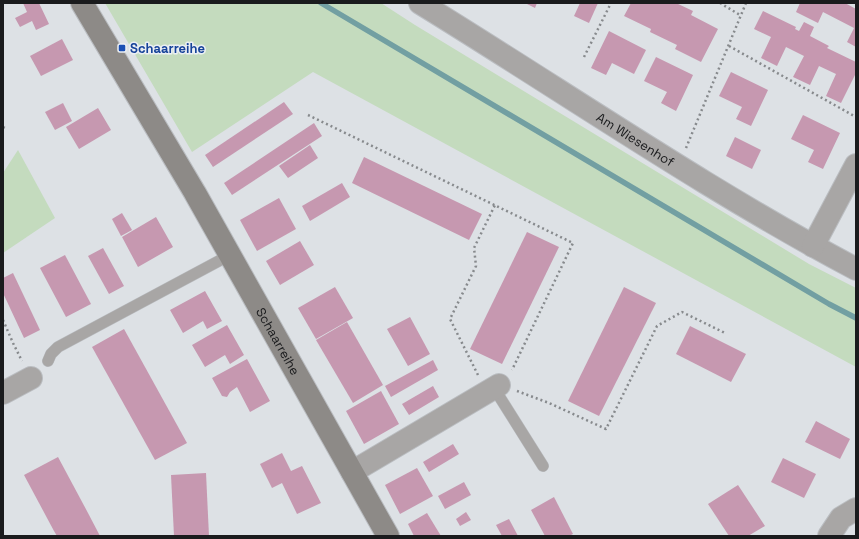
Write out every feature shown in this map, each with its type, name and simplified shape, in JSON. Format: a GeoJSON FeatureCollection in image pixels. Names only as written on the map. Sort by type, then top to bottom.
{"type":"FeatureCollection","features":[{"type":"Feature","properties":{"kind":"main road","name":"Schaarreihe"},"geometry":{"type":"LineString","coordinates":[[82,3],[230,255],[388,536]]}},
{"type":"Feature","properties":{"kind":"street","name":"Am Wiesenhof"},"geometry":{"type":"LineString","coordinates":[[420,3],[449,11],[678,167],[813,246],[856,269]]}},
{"type":"Feature","properties":{"kind":"street"},"geometry":{"type":"LineString","coordinates":[[813,246],[856,165]]}},
{"type":"Feature","properties":{"kind":"street"},"geometry":{"type":"LineString","coordinates":[[3,393],[31,378]]}},
{"type":"Feature","properties":{"kind":"street"},"geometry":{"type":"LineString","coordinates":[[352,472],[493,388]]}},
{"type":"Feature","properties":{"kind":"street"},"geometry":{"type":"LineString","coordinates":[[829,536],[841,518],[856,509]]}},
{"type":"Feature","properties":{"kind":"lane"},"geometry":{"type":"LineString","coordinates":[[48,362],[51,354],[58,347],[230,255]]}},
{"type":"Feature","properties":{"kind":"lane"},"geometry":{"type":"LineString","coordinates":[[493,388],[543,466]]}},
{"type":"Feature","properties":{"kind":"path"},"geometry":{"type":"LineString","coordinates":[[584,57],[611,3]]}},
{"type":"Feature","properties":{"kind":"path"},"geometry":{"type":"LineString","coordinates":[[720,3],[740,15]]}},
{"type":"Feature","properties":{"kind":"path"},"geometry":{"type":"LineString","coordinates":[[678,167],[746,3]]}},
{"type":"Feature","properties":{"kind":"path"},"geometry":{"type":"LineString","coordinates":[[729,46],[856,117]]}},
{"type":"Feature","properties":{"kind":"path"},"geometry":{"type":"LineString","coordinates":[[308,115],[573,243],[509,377],[493,388]]}},
{"type":"Feature","properties":{"kind":"path"},"geometry":{"type":"LineString","coordinates":[[495,205],[474,248],[476,266],[450,319],[493,388],[549,403],[606,429],[657,326],[682,312],[725,333]]}},
{"type":"Feature","properties":{"kind":"path"},"geometry":{"type":"LineString","coordinates":[[3,320],[31,378]]}},
{"type":"Feature","properties":{"kind":"green space"},"geometry":{"type":"Polygon","coordinates":[[[105,3],[381,3],[809,264],[856,288],[856,367],[313,72],[192,152],[105,3]]]}},
{"type":"Feature","properties":{"kind":"green space"},"geometry":{"type":"Polygon","coordinates":[[[18,150],[55,218],[3,253],[3,173],[18,150]]]}},
{"type":"Feature","properties":{"kind":"building"},"geometry":{"type":"Polygon","coordinates":[[[23,3],[39,3],[49,24],[36,30],[32,21],[20,27],[15,18],[27,12],[23,3]]]}},
{"type":"Feature","properties":{"kind":"building"},"geometry":{"type":"Polygon","coordinates":[[[525,3],[537,3],[535,8],[525,3]]]}},
{"type":"Feature","properties":{"kind":"building"},"geometry":{"type":"Polygon","coordinates":[[[580,3],[598,3],[589,23],[574,16],[580,3]]]}},
{"type":"Feature","properties":{"kind":"building"},"geometry":{"type":"Polygon","coordinates":[[[631,3],[676,3],[693,11],[691,15],[718,29],[701,62],[675,49],[677,45],[650,32],[651,29],[624,16],[631,3]]]}},
{"type":"Feature","properties":{"kind":"building"},"geometry":{"type":"Polygon","coordinates":[[[800,3],[845,3],[856,9],[856,47],[847,42],[854,28],[823,12],[818,23],[796,12],[800,3]]]}},
{"type":"Feature","properties":{"kind":"building"},"geometry":{"type":"Polygon","coordinates":[[[763,11],[796,27],[795,29],[799,31],[804,22],[814,27],[810,36],[829,46],[827,48],[856,62],[856,73],[841,103],[826,96],[836,74],[819,66],[810,85],[793,77],[804,56],[786,47],[777,66],[761,58],[771,37],[754,29],[763,11]]]}},
{"type":"Feature","properties":{"kind":"building"},"geometry":{"type":"Polygon","coordinates":[[[609,31],[646,50],[634,74],[612,63],[606,75],[591,68],[609,31]]]}},
{"type":"Feature","properties":{"kind":"building"},"geometry":{"type":"Polygon","coordinates":[[[62,39],[73,60],[41,76],[30,56],[62,39]]]}},
{"type":"Feature","properties":{"kind":"building"},"geometry":{"type":"Polygon","coordinates":[[[656,57],[693,75],[676,111],[661,103],[667,92],[644,81],[656,57]]]}},
{"type":"Feature","properties":{"kind":"building"},"geometry":{"type":"Polygon","coordinates":[[[731,72],[768,90],[751,126],[736,119],[742,107],[719,96],[731,72]]]}},
{"type":"Feature","properties":{"kind":"building"},"geometry":{"type":"Polygon","coordinates":[[[284,102],[293,114],[213,167],[205,155],[284,102]]]}},
{"type":"Feature","properties":{"kind":"building"},"geometry":{"type":"Polygon","coordinates":[[[63,103],[72,121],[55,130],[45,112],[63,103]]]}},
{"type":"Feature","properties":{"kind":"building"},"geometry":{"type":"Polygon","coordinates":[[[98,108],[111,130],[79,149],[66,127],[98,108]]]}},
{"type":"Feature","properties":{"kind":"building"},"geometry":{"type":"Polygon","coordinates":[[[803,115],[840,133],[823,169],[808,162],[814,150],[791,139],[803,115]]]}},
{"type":"Feature","properties":{"kind":"building"},"geometry":{"type":"Polygon","coordinates":[[[314,123],[322,136],[232,195],[224,183],[314,123]]]}},
{"type":"Feature","properties":{"kind":"building"},"geometry":{"type":"Polygon","coordinates":[[[735,137],[761,150],[752,169],[726,156],[735,137]]]}},
{"type":"Feature","properties":{"kind":"building"},"geometry":{"type":"Polygon","coordinates":[[[310,145],[318,158],[288,178],[279,166],[310,145]]]}},
{"type":"Feature","properties":{"kind":"building"},"geometry":{"type":"Polygon","coordinates":[[[364,157],[482,214],[469,240],[352,183],[364,157]]]}},
{"type":"Feature","properties":{"kind":"building"},"geometry":{"type":"Polygon","coordinates":[[[342,183],[350,197],[310,221],[302,206],[342,183]]]}},
{"type":"Feature","properties":{"kind":"building"},"geometry":{"type":"Polygon","coordinates":[[[279,198],[296,229],[257,251],[240,220],[279,198]]]}},
{"type":"Feature","properties":{"kind":"building"},"geometry":{"type":"Polygon","coordinates":[[[122,213],[132,230],[121,236],[112,219],[122,213]]]}},
{"type":"Feature","properties":{"kind":"building"},"geometry":{"type":"Polygon","coordinates":[[[156,217],[173,247],[138,267],[122,237],[156,217]]]}},
{"type":"Feature","properties":{"kind":"building"},"geometry":{"type":"Polygon","coordinates":[[[527,232],[559,247],[502,364],[470,349],[527,232]]]}},
{"type":"Feature","properties":{"kind":"building"},"geometry":{"type":"Polygon","coordinates":[[[300,241],[314,265],[280,285],[266,261],[300,241]]]}},
{"type":"Feature","properties":{"kind":"building"},"geometry":{"type":"Polygon","coordinates":[[[103,248],[124,286],[109,294],[88,256],[103,248]]]}},
{"type":"Feature","properties":{"kind":"building"},"geometry":{"type":"Polygon","coordinates":[[[65,255],[91,304],[66,317],[40,268],[65,255]]]}},
{"type":"Feature","properties":{"kind":"building"},"geometry":{"type":"Polygon","coordinates":[[[13,273],[40,330],[24,338],[3,293],[3,278],[13,273]]]}},
{"type":"Feature","properties":{"kind":"building"},"geometry":{"type":"Polygon","coordinates":[[[335,287],[353,318],[316,339],[298,308],[335,287]]]}},
{"type":"Feature","properties":{"kind":"building"},"geometry":{"type":"Polygon","coordinates":[[[624,287],[656,303],[599,416],[568,401],[624,287]]]}},
{"type":"Feature","properties":{"kind":"building"},"geometry":{"type":"Polygon","coordinates":[[[205,291],[222,321],[207,329],[203,321],[183,333],[170,310],[205,291]]]}},
{"type":"Feature","properties":{"kind":"building"},"geometry":{"type":"Polygon","coordinates":[[[410,317],[430,354],[408,366],[387,329],[410,317]]]}},
{"type":"Feature","properties":{"kind":"building"},"geometry":{"type":"Polygon","coordinates":[[[347,322],[383,385],[353,403],[316,340],[347,322]]]}},
{"type":"Feature","properties":{"kind":"building"},"geometry":{"type":"Polygon","coordinates":[[[227,325],[244,355],[230,364],[225,355],[205,367],[192,345],[227,325]]]}},
{"type":"Feature","properties":{"kind":"building"},"geometry":{"type":"Polygon","coordinates":[[[690,326],[746,354],[731,382],[676,354],[690,326]]]}},
{"type":"Feature","properties":{"kind":"building"},"geometry":{"type":"Polygon","coordinates":[[[124,329],[187,443],[155,460],[92,347],[124,329]]]}},
{"type":"Feature","properties":{"kind":"building"},"geometry":{"type":"Polygon","coordinates":[[[247,359],[270,401],[250,412],[237,387],[230,392],[227,397],[222,396],[212,378],[247,359]]]}},
{"type":"Feature","properties":{"kind":"building"},"geometry":{"type":"Polygon","coordinates":[[[433,360],[438,370],[391,397],[385,386],[433,360]]]}},
{"type":"Feature","properties":{"kind":"building"},"geometry":{"type":"Polygon","coordinates":[[[433,386],[439,397],[409,415],[402,404],[433,386]]]}},
{"type":"Feature","properties":{"kind":"building"},"geometry":{"type":"Polygon","coordinates":[[[381,391],[399,424],[364,444],[346,411],[381,391]]]}},
{"type":"Feature","properties":{"kind":"building"},"geometry":{"type":"Polygon","coordinates":[[[816,421],[850,439],[840,459],[805,442],[816,421]]]}},
{"type":"Feature","properties":{"kind":"building"},"geometry":{"type":"Polygon","coordinates":[[[453,444],[459,454],[429,472],[423,462],[453,444]]]}},
{"type":"Feature","properties":{"kind":"building"},"geometry":{"type":"Polygon","coordinates":[[[282,453],[291,471],[302,466],[321,503],[297,514],[282,483],[272,488],[260,464],[282,453]]]}},
{"type":"Feature","properties":{"kind":"building"},"geometry":{"type":"Polygon","coordinates":[[[58,457],[100,536],[57,536],[24,475],[58,457]]]}},
{"type":"Feature","properties":{"kind":"building"},"geometry":{"type":"Polygon","coordinates":[[[783,458],[816,474],[804,498],[771,482],[783,458]]]}},
{"type":"Feature","properties":{"kind":"building"},"geometry":{"type":"Polygon","coordinates":[[[417,468],[433,496],[400,514],[385,485],[417,468]]]}},
{"type":"Feature","properties":{"kind":"building"},"geometry":{"type":"Polygon","coordinates":[[[206,473],[209,536],[174,536],[171,475],[206,473]]]}},
{"type":"Feature","properties":{"kind":"building"},"geometry":{"type":"Polygon","coordinates":[[[464,482],[471,495],[445,509],[438,496],[464,482]]]}},
{"type":"Feature","properties":{"kind":"building"},"geometry":{"type":"Polygon","coordinates":[[[738,485],[765,526],[748,536],[729,536],[708,504],[738,485]]]}},
{"type":"Feature","properties":{"kind":"building"},"geometry":{"type":"Polygon","coordinates":[[[554,497],[573,534],[569,536],[545,536],[531,510],[554,497]]]}},
{"type":"Feature","properties":{"kind":"building"},"geometry":{"type":"Polygon","coordinates":[[[466,512],[471,520],[460,526],[456,519],[466,512]]]}},
{"type":"Feature","properties":{"kind":"building"},"geometry":{"type":"Polygon","coordinates":[[[427,513],[441,536],[414,536],[408,524],[427,513]]]}},
{"type":"Feature","properties":{"kind":"building"},"geometry":{"type":"Polygon","coordinates":[[[509,519],[518,536],[502,536],[496,525],[509,519]]]}},
{"type":"Feature","properties":{"kind":"waterway"},"geometry":{"type":"LineString","coordinates":[[321,3],[829,304],[856,318]]}},
{"type":"Feature","properties":{"kind":"place","name":"Schaarreihe"},"geometry":{"type":"Point","coordinates":[122,48]}}]}
